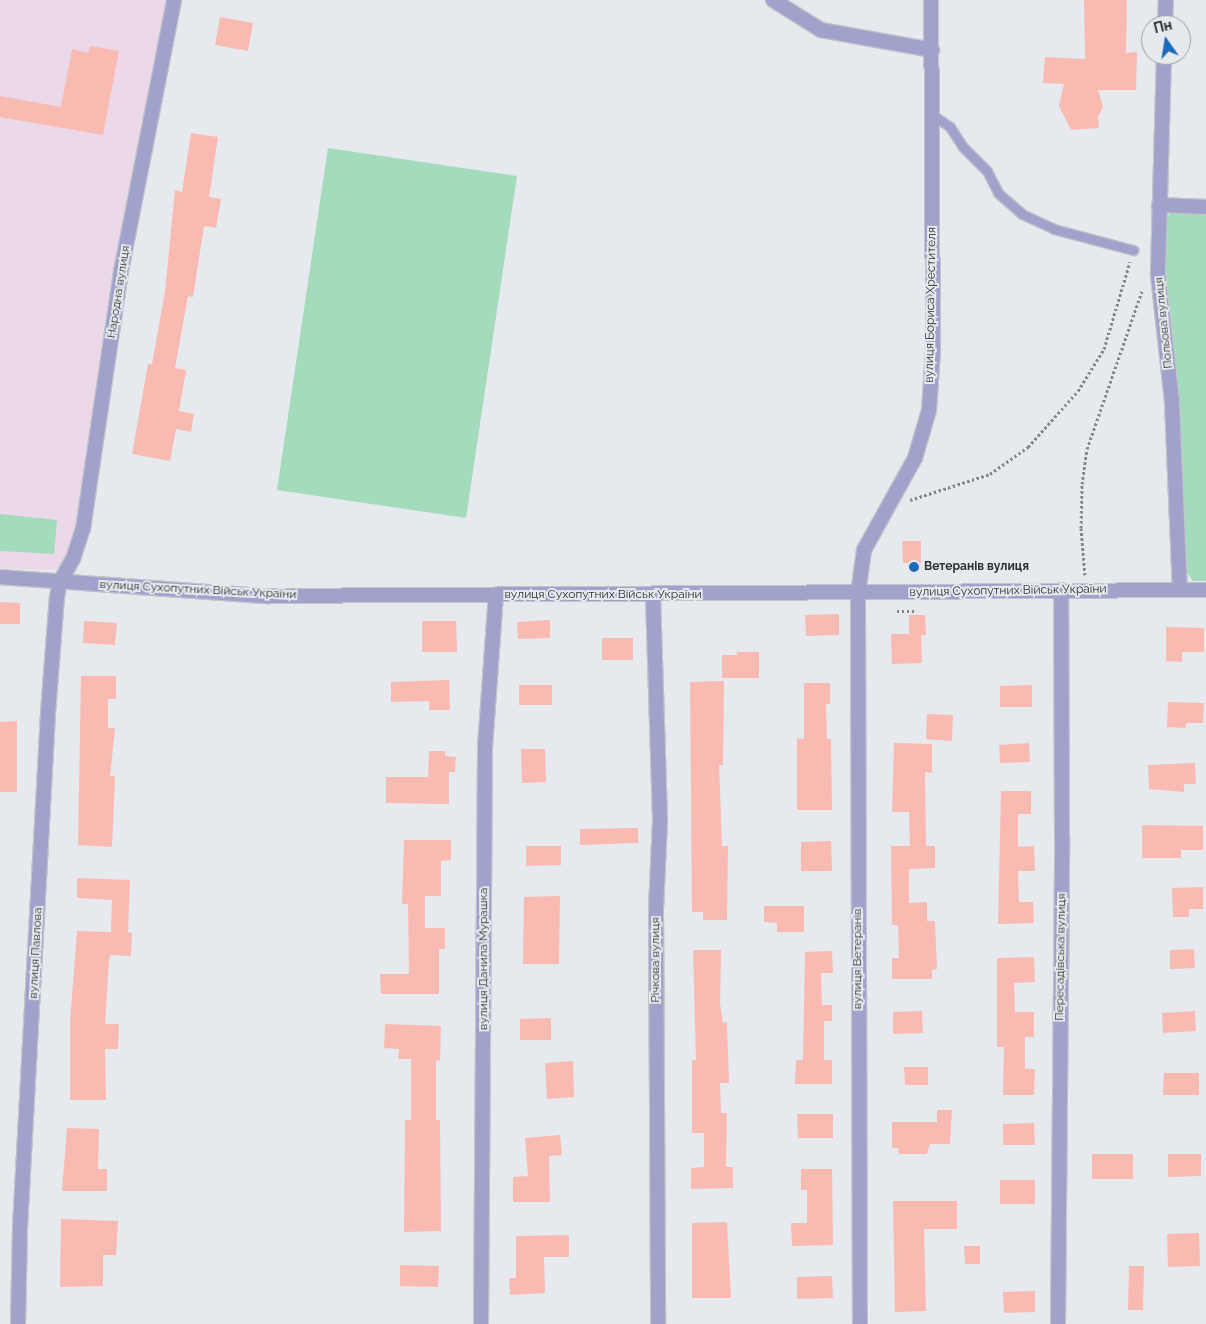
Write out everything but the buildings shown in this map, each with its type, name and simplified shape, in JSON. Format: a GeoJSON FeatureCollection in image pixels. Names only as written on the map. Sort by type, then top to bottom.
{"type":"FeatureCollection","features":[{"type":"Feature","properties":{"kind":"street","name":"Народна вулиця"},"geometry":{"type":"LineString","coordinates":[[60,582],[73,559],[83,529],[121,271],[174,0]]}},
{"type":"Feature","properties":{"kind":"street"},"geometry":{"type":"LineString","coordinates":[[773,0],[821,30],[932,50]]}},
{"type":"Feature","properties":{"kind":"street","name":"вулиця Бориса Хрестителя"},"geometry":{"type":"LineString","coordinates":[[858,594],[864,550],[889,508],[915,458],[929,410],[933,352],[931,0]]}},
{"type":"Feature","properties":{"kind":"street"},"geometry":{"type":"LineString","coordinates":[[1165,15],[1166,0]]}},
{"type":"Feature","properties":{"kind":"street","name":"Польова вулиця"},"geometry":{"type":"LineString","coordinates":[[1164,65],[1158,206],[1158,274],[1172,402],[1180,590]]}},
{"type":"Feature","properties":{"kind":"street"},"geometry":{"type":"LineString","coordinates":[[1158,206],[1206,207]]}},
{"type":"Feature","properties":{"kind":"street","name":"вулиця Сухопутних Військ України"},"geometry":{"type":"LineString","coordinates":[[0,577],[266,596],[496,594],[653,596],[1061,590],[1206,590]]}},
{"type":"Feature","properties":{"kind":"street","name":"вулиця Павлова"},"geometry":{"type":"LineString","coordinates":[[18,1324],[20,1227],[48,713],[60,582]]}},
{"type":"Feature","properties":{"kind":"street","name":"Пересадівська вулиця"},"geometry":{"type":"LineString","coordinates":[[1058,1324],[1062,837],[1061,590]]}},
{"type":"Feature","properties":{"kind":"street","name":"вулиця Данила Мурашка"},"geometry":{"type":"LineString","coordinates":[[481,1324],[485,747],[496,594]]}},
{"type":"Feature","properties":{"kind":"street","name":"вулиця Ветеранів"},"geometry":{"type":"LineString","coordinates":[[858,594],[860,1324]]}},
{"type":"Feature","properties":{"kind":"street","name":"Річкова вулиця"},"geometry":{"type":"LineString","coordinates":[[653,596],[660,822],[656,910],[658,1324]]}},
{"type":"Feature","properties":{"kind":"lane"},"geometry":{"type":"LineString","coordinates":[[931,114],[950,127],[963,148],[987,171],[998,193],[1022,214],[1054,229],[1133,250]]}},
{"type":"Feature","properties":{"kind":"path"},"geometry":{"type":"LineString","coordinates":[[889,508],[990,474],[1028,447],[1078,391],[1104,349],[1121,300],[1133,250]]}},
{"type":"Feature","properties":{"kind":"path"},"geometry":{"type":"LineString","coordinates":[[1086,590],[1081,528],[1082,484],[1087,449],[1145,282]]}},
{"type":"Feature","properties":{"kind":"shaded area"},"geometry":{"type":"Polygon","coordinates":[[[0,0],[170,0],[75,541],[60,568],[52,570],[0,568],[0,0]]]}},
{"type":"Feature","properties":{"kind":"green space"},"geometry":{"type":"Polygon","coordinates":[[[328,148],[517,176],[466,518],[277,490],[328,148]]]}},
{"type":"Feature","properties":{"kind":"green space"},"geometry":{"type":"Polygon","coordinates":[[[1173,210],[1206,211],[1206,581],[1193,581],[1185,570],[1165,273],[1165,219],[1173,210]]]}},
{"type":"Feature","properties":{"kind":"green space"},"geometry":{"type":"Polygon","coordinates":[[[0,514],[57,520],[54,554],[0,551],[0,514]]]}},
{"type":"Feature","properties":{"kind":"place","name":"Ветеранів вулиця"},"geometry":{"type":"Point","coordinates":[914,567]}}]}
